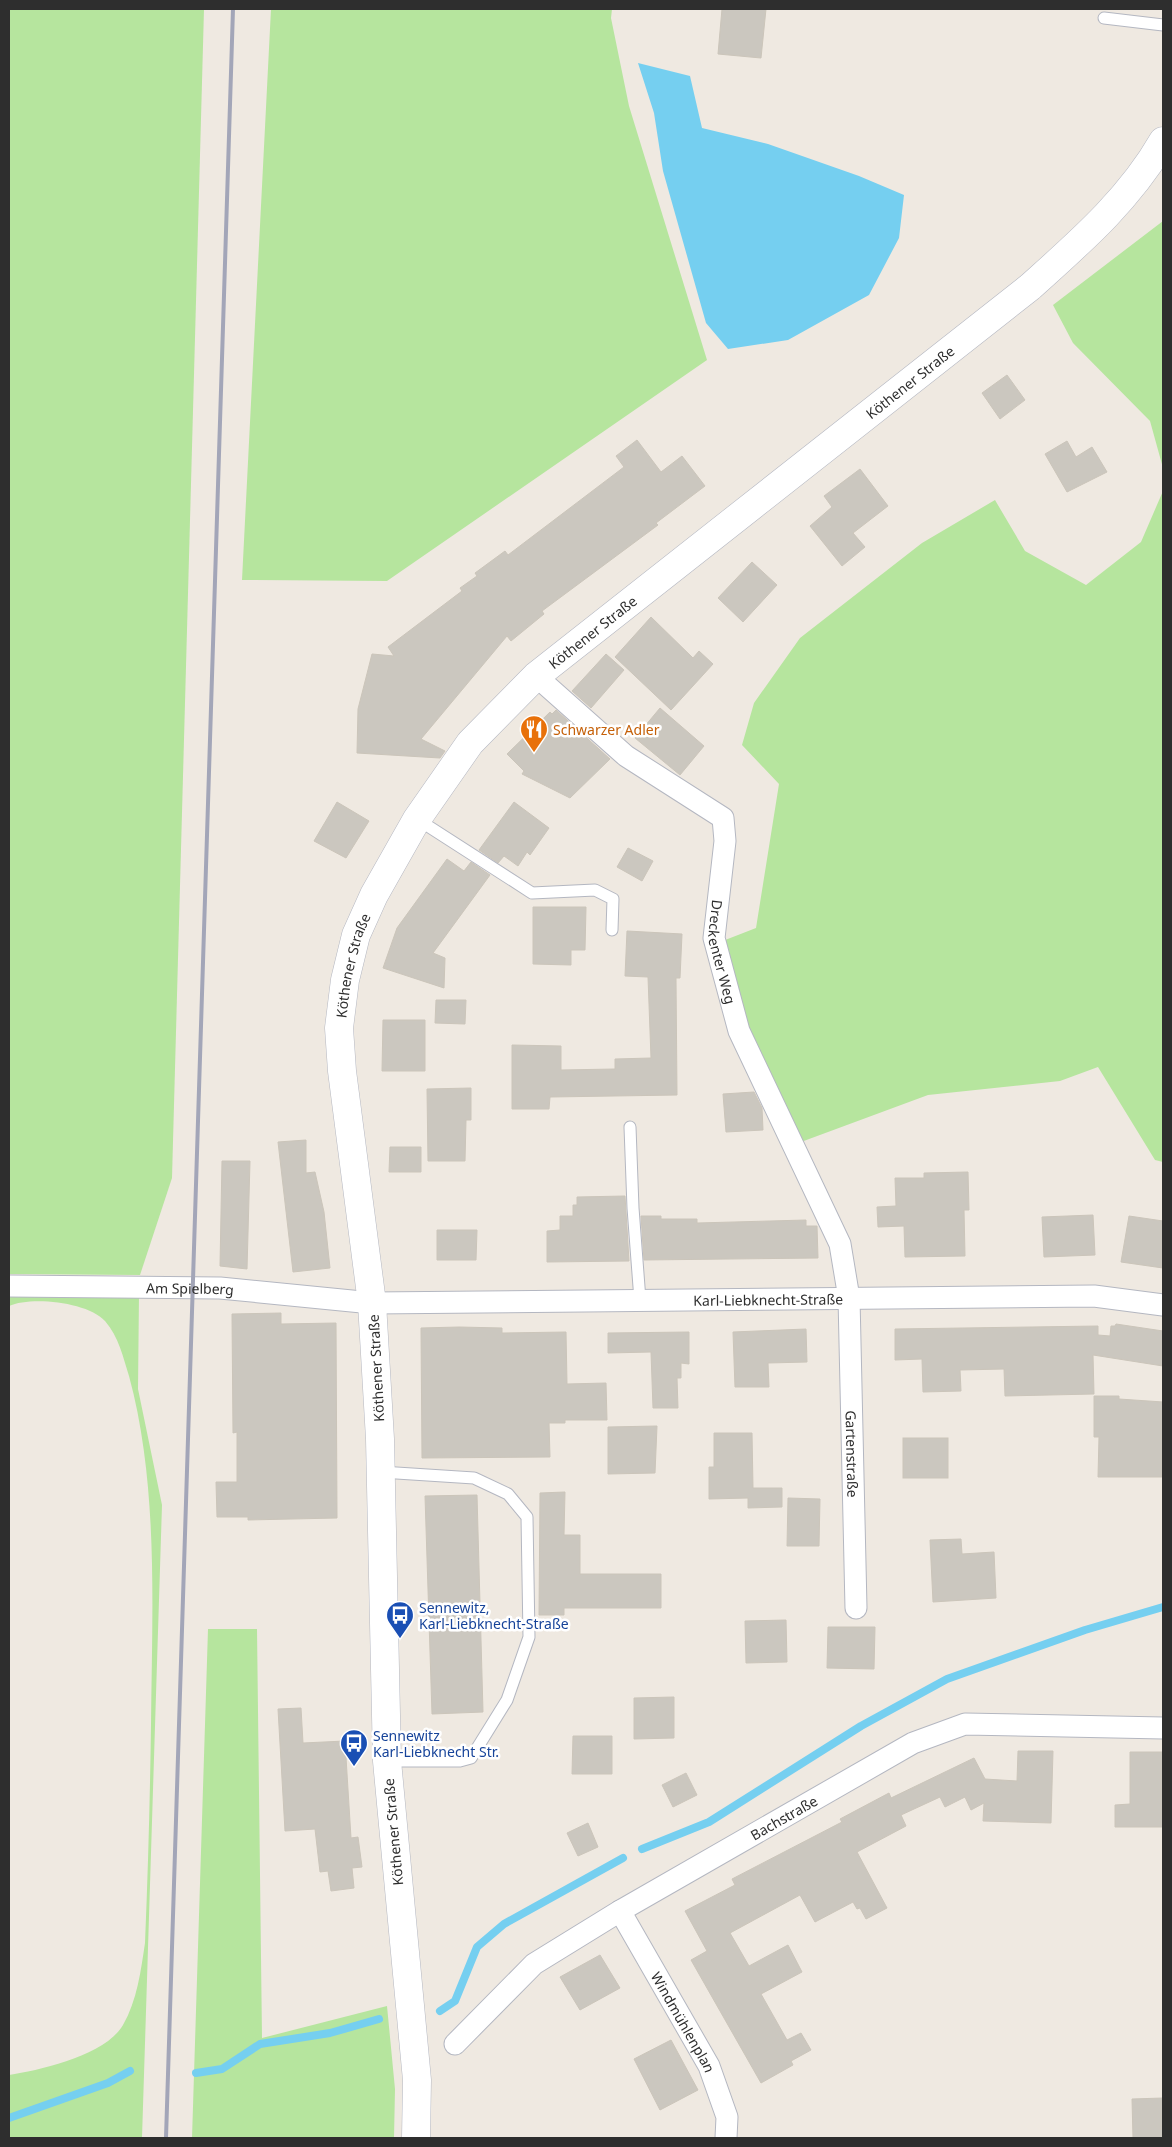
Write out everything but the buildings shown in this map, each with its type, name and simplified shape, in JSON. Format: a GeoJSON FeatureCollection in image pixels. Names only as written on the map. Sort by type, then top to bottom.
{"type":"FeatureCollection","features":[{"type":"Feature","properties":{"kind":"main road","name":"Köthener Straße"},"geometry":{"type":"LineString","coordinates":[[416,2138],[417,2080],[387,1761],[381,1472],[372,1303],[342,1071],[339,1028],[346,980],[356,935],[374,895],[417,819],[470,743],[536,676],[1030,287],[1090,234],[1150,163],[1163,140]]}},
{"type":"Feature","properties":{"kind":"street","name":"Dreckenter Weg"},"geometry":{"type":"LineString","coordinates":[[536,676],[626,756],[723,818],[725,841],[714,938],[739,1031],[840,1244],[849,1298]]}},
{"type":"Feature","properties":{"kind":"street","name":"Am Spielberg"},"geometry":{"type":"LineString","coordinates":[[9,1286],[220,1288],[372,1303]]}},
{"type":"Feature","properties":{"kind":"street","name":"Karl-Liebknecht-Straße"},"geometry":{"type":"LineString","coordinates":[[372,1303],[1094,1296],[1163,1305]]}},
{"type":"Feature","properties":{"kind":"street","name":"Gartenstraße"},"geometry":{"type":"LineString","coordinates":[[849,1298],[856,1608]]}},
{"type":"Feature","properties":{"kind":"street","name":"Bachstraße"},"geometry":{"type":"LineString","coordinates":[[455,2044],[534,1964],[620,1912],[913,1743],[965,1724],[1163,1728]]}},
{"type":"Feature","properties":{"kind":"street","name":"Windmühlenplan"},"geometry":{"type":"LineString","coordinates":[[620,1912],[709,2066],[727,2118],[726,2138]]}},
{"type":"Feature","properties":{"kind":"lane"},"geometry":{"type":"LineString","coordinates":[[1104,18],[1163,25]]}},
{"type":"Feature","properties":{"kind":"lane"},"geometry":{"type":"LineString","coordinates":[[417,819],[532,893],[595,890],[613,899],[612,930]]}},
{"type":"Feature","properties":{"kind":"lane"},"geometry":{"type":"LineString","coordinates":[[630,1127],[633,1208],[640,1300]]}},
{"type":"Feature","properties":{"kind":"lane"},"geometry":{"type":"LineString","coordinates":[[381,1472],[474,1478],[508,1494],[527,1517],[529,1579],[529,1638],[507,1700],[471,1758],[460,1761],[387,1761]]}},
{"type":"Feature","properties":{"kind":"green space"},"geometry":{"type":"Polygon","coordinates":[[[9,9],[204,9],[172,1178],[140,1275],[9,1274],[9,9]]]}},
{"type":"Feature","properties":{"kind":"green space"},"geometry":{"type":"Polygon","coordinates":[[[271,9],[612,9],[611,18],[629,106],[707,360],[387,581],[242,580],[271,9]]]}},
{"type":"Feature","properties":{"kind":"green space"},"geometry":{"type":"Polygon","coordinates":[[[1163,221],[1163,468],[1150,421],[1073,343],[1053,305],[1163,221]]]}},
{"type":"Feature","properties":{"kind":"green space"},"geometry":{"type":"Polygon","coordinates":[[[1163,491],[1163,1162],[1155,1160],[1098,1067],[1060,1081],[928,1095],[801,1142],[750,1038],[720,942],[756,928],[779,784],[742,745],[754,703],[800,638],[922,543],[995,500],[1025,551],[1086,585],[1141,542],[1163,491]]]}},
{"type":"Feature","properties":{"kind":"green space"},"geometry":{"type":"Polygon","coordinates":[[[9,1291],[139,1294],[138,1389],[162,1505],[142,2138],[9,2138],[9,2075],[55,2065],[88,2053],[103,2045],[115,2036],[123,2025],[135,1996],[145,1943],[150,1780],[152,1549],[145,1461],[139,1418],[122,1354],[110,1327],[97,1314],[73,1305],[31,1301],[9,1306],[9,1291]]]}},
{"type":"Feature","properties":{"kind":"green space"},"geometry":{"type":"Polygon","coordinates":[[[208,1629],[257,1629],[262,2038],[387,2006],[395,2089],[394,2138],[192,2138],[208,1629]]]}},
{"type":"Feature","properties":{"kind":"water"},"geometry":{"type":"Polygon","coordinates":[[[638,63],[690,76],[702,128],[768,144],[859,176],[904,195],[899,238],[869,295],[788,340],[728,349],[706,323],[663,171],[654,113],[638,63]]]}},
{"type":"Feature","properties":{"kind":"waterway"},"geometry":{"type":"LineString","coordinates":[[642,1849],[709,1822],[861,1726],[947,1679],[1085,1630],[1163,1607]]}},
{"type":"Feature","properties":{"kind":"waterway"},"geometry":{"type":"LineString","coordinates":[[440,2011],[455,2001],[477,1947],[504,1924],[623,1858]]}},
{"type":"Feature","properties":{"kind":"waterway"},"geometry":{"type":"LineString","coordinates":[[196,2073],[222,2069],[260,2044],[330,2033],[379,2019]]}},
{"type":"Feature","properties":{"kind":"waterway"},"geometry":{"type":"LineString","coordinates":[[9,2118],[108,2083],[130,2071]]}},
{"type":"Feature","properties":{"kind":"railway"},"geometry":{"type":"LineString","coordinates":[[166,2138],[233,9]]}},
{"type":"Feature","properties":{"kind":"place","name":"Schwarzer Adler"},"geometry":{"type":"Point","coordinates":[534,753]}},
{"type":"Feature","properties":{"kind":"place","name":"Sennewitz, Karl-Liebknecht-Straße"},"geometry":{"type":"Point","coordinates":[400,1639]}},
{"type":"Feature","properties":{"kind":"place","name":"Sennewitz Karl-Liebknecht Str."},"geometry":{"type":"Point","coordinates":[354,1767]}}]}
